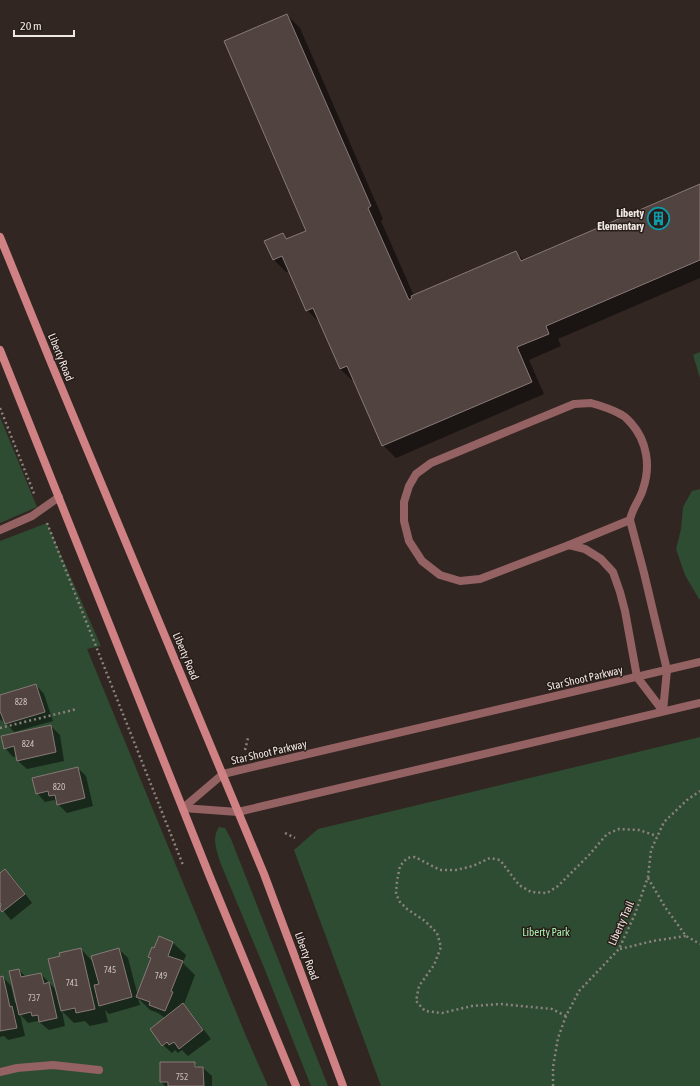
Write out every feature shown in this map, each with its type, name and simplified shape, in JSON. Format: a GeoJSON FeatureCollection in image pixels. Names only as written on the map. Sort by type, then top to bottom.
{"type":"FeatureCollection","features":[{"type":"Feature","properties":{"kind":"main road","name":"Liberty Road"},"geometry":{"type":"LineString","coordinates":[[0,237],[106,496],[264,874],[343,1086]]}},
{"type":"Feature","properties":{"kind":"main road"},"geometry":{"type":"LineString","coordinates":[[0,350],[210,877],[296,1086]]}},
{"type":"Feature","properties":{"kind":"street"},"geometry":{"type":"LineString","coordinates":[[630,520],[480,579],[460,581],[440,575],[422,561],[409,541],[404,521],[404,502],[409,486],[416,474],[431,463],[574,404],[591,403],[607,407],[624,416],[638,431],[645,446],[646,476],[643,489],[631,513],[630,520],[667,670],[663,711]]}},
{"type":"Feature","properties":{"kind":"street"},"geometry":{"type":"LineString","coordinates":[[0,530],[32,516],[58,497]]}},
{"type":"Feature","properties":{"kind":"street"},"geometry":{"type":"LineString","coordinates":[[569,545],[585,549],[601,559],[613,572],[625,611],[637,678],[663,711]]}},
{"type":"Feature","properties":{"kind":"street","name":"Star Shoot Parkway"},"geometry":{"type":"LineString","coordinates":[[183,808],[223,774],[700,662]]}},
{"type":"Feature","properties":{"kind":"street"},"geometry":{"type":"LineString","coordinates":[[183,808],[238,812],[663,711],[700,704]]}},
{"type":"Feature","properties":{"kind":"street"},"geometry":{"type":"LineString","coordinates":[[0,1072],[17,1068],[53,1065],[99,1070]]}},
{"type":"Feature","properties":{"kind":"path"},"geometry":{"type":"LineString","coordinates":[[0,408],[38,502]]}},
{"type":"Feature","properties":{"kind":"path"},"geometry":{"type":"LineString","coordinates":[[47,523],[183,864]]}},
{"type":"Feature","properties":{"kind":"path"},"geometry":{"type":"LineString","coordinates":[[0,728],[77,709]]}},
{"type":"Feature","properties":{"kind":"path"},"geometry":{"type":"LineString","coordinates":[[245,750],[248,738]]}},
{"type":"Feature","properties":{"kind":"path","name":"Liberty Trail"},"geometry":{"type":"LineString","coordinates":[[553,1086],[553,1068],[558,1038],[566,1016],[579,991],[619,949],[635,914],[648,877],[652,850],[664,822],[687,800],[700,791]]}},
{"type":"Feature","properties":{"kind":"path"},"geometry":{"type":"LineString","coordinates":[[566,1016],[552,1009],[501,1004],[472,1006],[442,1013],[425,1011],[416,1001],[419,986],[434,965],[441,947],[436,933],[425,921],[406,909],[400,902],[396,894],[400,866],[407,858],[415,857],[440,870],[456,870],[473,866],[490,858],[500,860],[519,885],[531,892],[547,893],[558,886],[589,855],[607,834],[620,829],[639,830],[657,836]]}},
{"type":"Feature","properties":{"kind":"path"},"geometry":{"type":"LineString","coordinates":[[285,833],[294,838]]}},
{"type":"Feature","properties":{"kind":"path"},"geometry":{"type":"LineString","coordinates":[[648,877],[665,907],[686,936],[700,944]]}},
{"type":"Feature","properties":{"kind":"path"},"geometry":{"type":"LineString","coordinates":[[619,949],[653,941],[686,936]]}},
{"type":"Feature","properties":{"kind":"green space"},"geometry":{"type":"Polygon","coordinates":[[[700,352],[700,378],[693,355],[700,352]]]}},
{"type":"Feature","properties":{"kind":"green space"},"geometry":{"type":"Polygon","coordinates":[[[0,417],[37,507],[0,523],[0,417]]]}},
{"type":"Feature","properties":{"kind":"green space"},"geometry":{"type":"Polygon","coordinates":[[[700,489],[699,599],[685,575],[676,549],[681,529],[683,507],[692,491],[700,489]]]}},
{"type":"Feature","properties":{"kind":"green space"},"geometry":{"type":"Polygon","coordinates":[[[47,523],[101,646],[87,649],[268,1086],[0,1086],[0,541],[47,523]]]}},
{"type":"Feature","properties":{"kind":"green space","name":"Liberty Park"},"geometry":{"type":"Polygon","coordinates":[[[700,737],[700,1086],[381,1086],[294,850],[318,829],[700,737]]]}},
{"type":"Feature","properties":{"kind":"green space"},"geometry":{"type":"Polygon","coordinates":[[[219,827],[225,828],[231,839],[328,1086],[311,1086],[220,862],[215,840],[219,827]]]}},
{"type":"Feature","properties":{"kind":"building","name":"Liberty Elementary"},"geometry":{"type":"Polygon","coordinates":[[[287,14],[371,206],[368,208],[409,300],[412,298],[411,296],[516,251],[521,261],[700,184],[700,260],[546,326],[549,334],[517,347],[532,382],[382,446],[347,366],[340,369],[313,308],[306,311],[282,256],[273,260],[264,241],[283,233],[286,239],[306,231],[224,41],[287,14]]]}},
{"type":"Feature","properties":{"kind":"building"},"geometry":{"type":"Polygon","coordinates":[[[36,684],[45,712],[5,724],[0,711],[0,695],[36,684]]]}},
{"type":"Feature","properties":{"kind":"building"},"geometry":{"type":"Polygon","coordinates":[[[51,725],[56,752],[17,761],[14,746],[4,749],[1,736],[51,725]]]}},
{"type":"Feature","properties":{"kind":"building"},"geometry":{"type":"Polygon","coordinates":[[[78,767],[85,798],[57,805],[55,795],[49,796],[48,791],[36,794],[32,778],[78,767]]]}},
{"type":"Feature","properties":{"kind":"building"},"geometry":{"type":"Polygon","coordinates":[[[5,869],[25,894],[2,912],[0,909],[0,873],[5,869]]]}},
{"type":"Feature","properties":{"kind":"building"},"geometry":{"type":"Polygon","coordinates":[[[159,936],[173,942],[168,956],[183,961],[165,1011],[149,1005],[150,1002],[136,997],[151,958],[148,957],[159,936]]]}},
{"type":"Feature","properties":{"kind":"building"},"geometry":{"type":"Polygon","coordinates":[[[81,948],[95,1009],[76,1013],[75,1008],[61,1011],[48,959],[60,956],[59,953],[81,948]]]}},
{"type":"Feature","properties":{"kind":"building"},"geometry":{"type":"Polygon","coordinates":[[[119,948],[132,997],[99,1006],[94,985],[99,984],[91,956],[119,948]]]}},
{"type":"Feature","properties":{"kind":"building"},"geometry":{"type":"Polygon","coordinates":[[[19,969],[21,977],[41,973],[44,984],[49,982],[57,1018],[39,1022],[38,1015],[32,1016],[31,1012],[19,1015],[9,971],[19,969]]]}},
{"type":"Feature","properties":{"kind":"building"},"geometry":{"type":"Polygon","coordinates":[[[3,976],[10,1007],[12,1006],[17,1028],[0,1031],[0,977],[3,976]]]}},
{"type":"Feature","properties":{"kind":"building"},"geometry":{"type":"Polygon","coordinates":[[[183,1003],[203,1030],[179,1049],[174,1042],[169,1045],[167,1042],[162,1046],[150,1029],[183,1003]]]}},
{"type":"Feature","properties":{"kind":"building"},"geometry":{"type":"Polygon","coordinates":[[[160,1062],[195,1062],[195,1067],[203,1067],[204,1086],[168,1086],[168,1082],[160,1082],[160,1062]]]}},
{"type":"Feature","properties":{"kind":"place","name":"Liberty Elementary"},"geometry":{"type":"Point","coordinates":[659,219]}}]}
